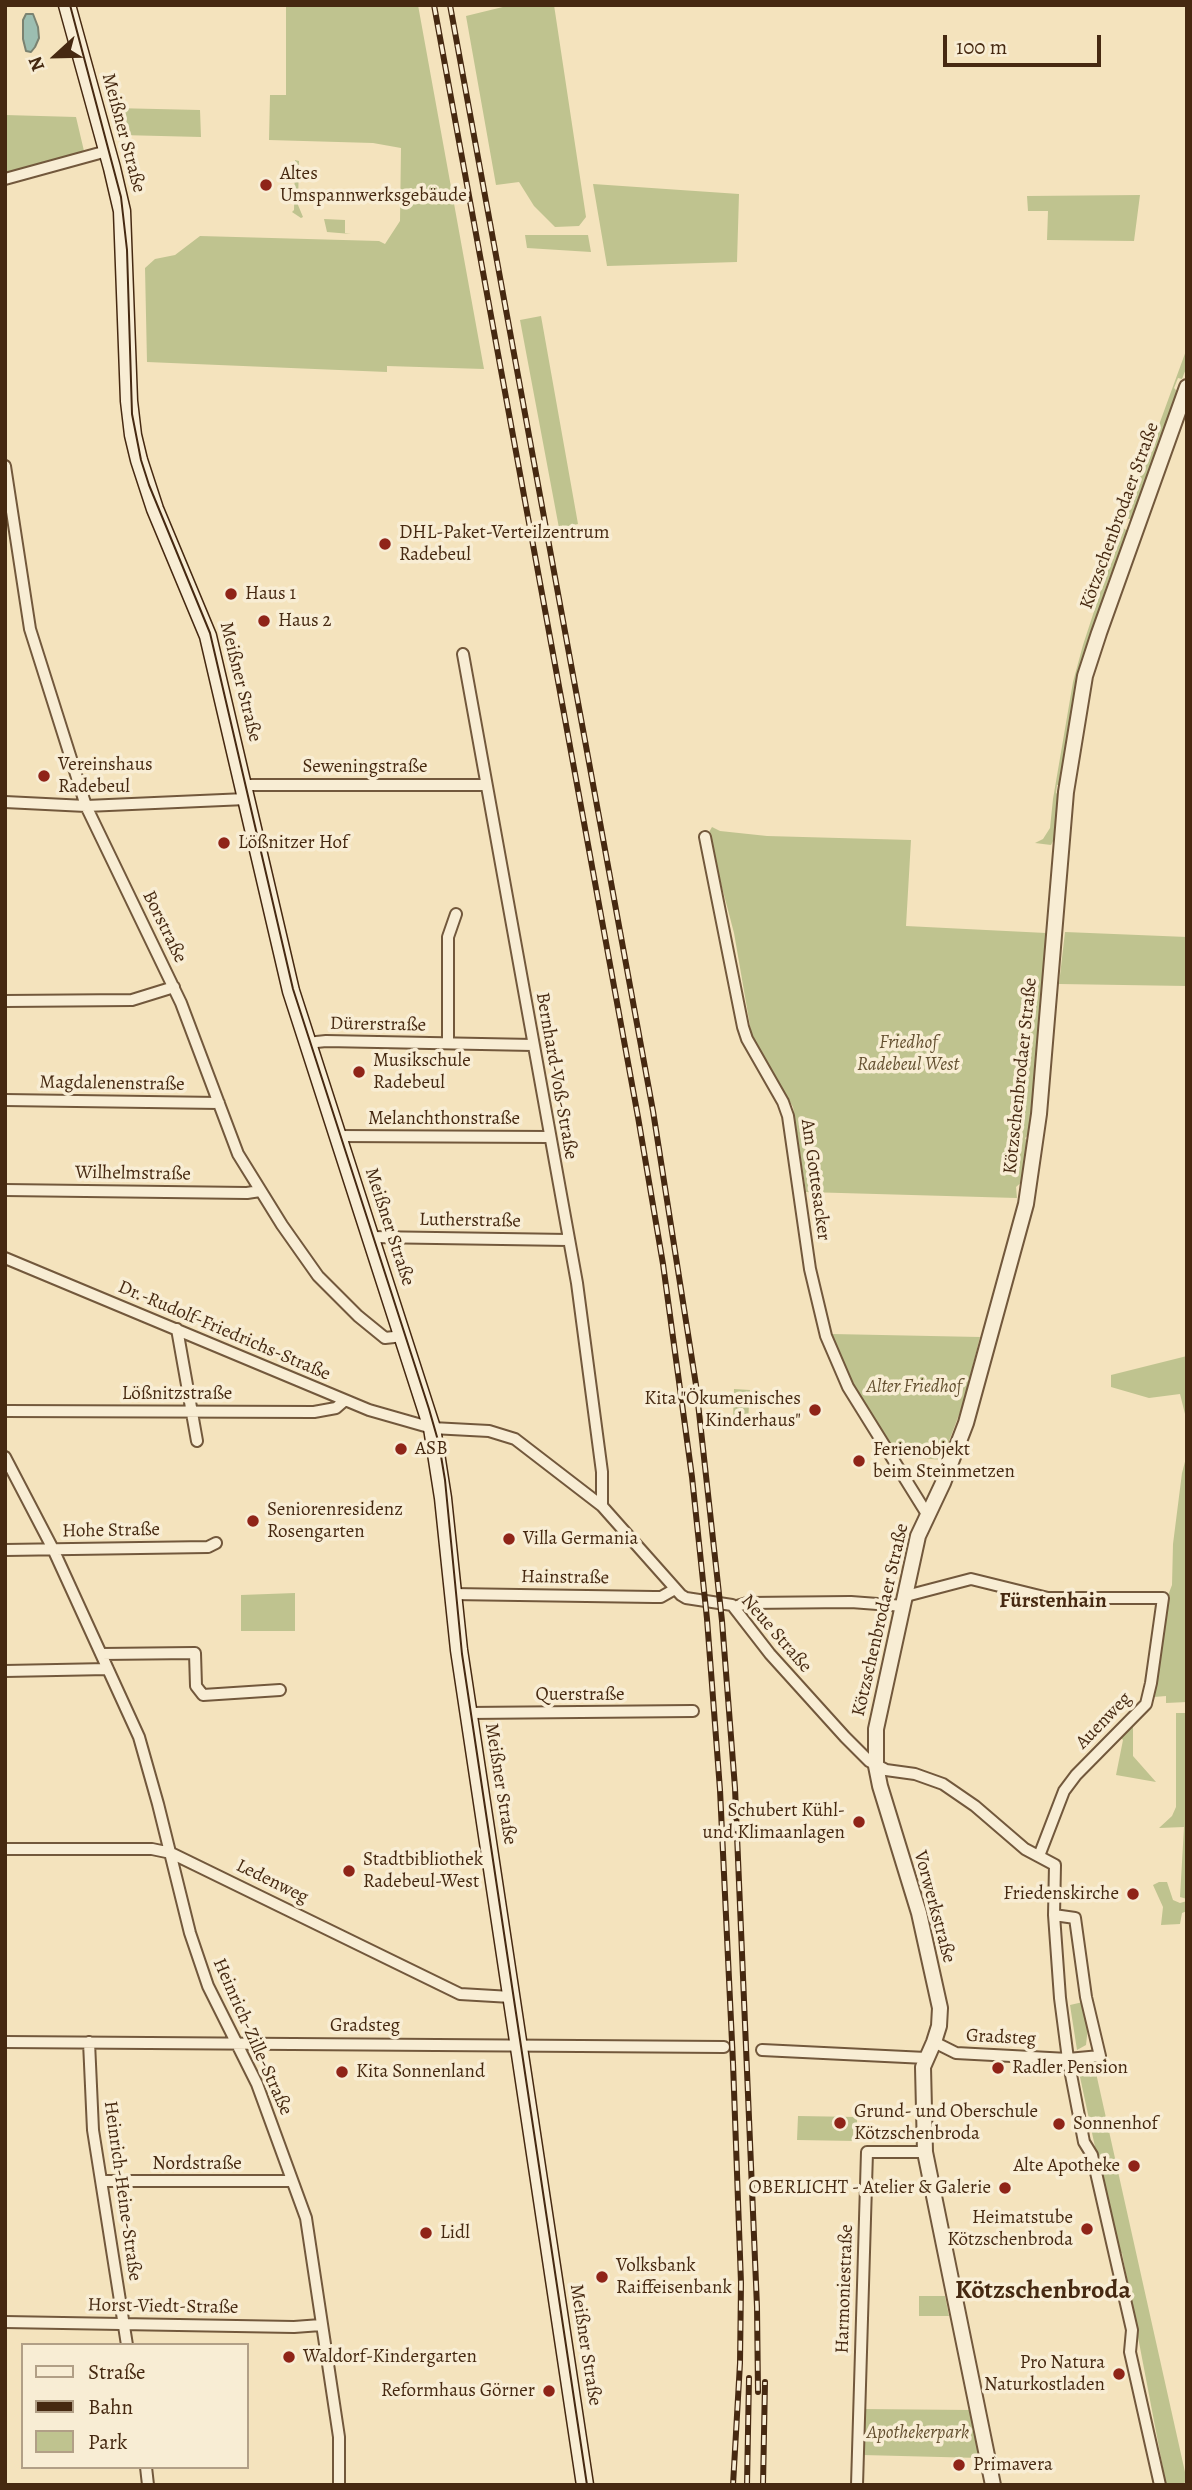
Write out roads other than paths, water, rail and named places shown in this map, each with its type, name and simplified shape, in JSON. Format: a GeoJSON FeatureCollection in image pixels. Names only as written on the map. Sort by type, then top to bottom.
{"type":"FeatureCollection","features":[{"type":"Feature","properties":{"kind":"main road","name":"Meißner Straße"},"geometry":{"type":"LineString","coordinates":[[67,5],[107,150],[121,212],[129,401],[133,435],[146,486],[208,636],[289,982],[432,1428],[442,1486],[452,1594],[468,1713],[585,2485]]}},
{"type":"Feature","properties":{"kind":"street"},"geometry":{"type":"LineString","coordinates":[[5,179],[107,150]]}},
{"type":"Feature","properties":{"kind":"street","name":"Kötzschenbrodaer Straße"},"geometry":{"type":"LineString","coordinates":[[876,1766],[877,1713],[905,1601],[915,1546],[966,1423],[1026,1204],[1039,1114],[1066,792],[1085,676],[1187,387]]}},
{"type":"Feature","properties":{"kind":"street","name":"Borstraße"},"geometry":{"type":"LineString","coordinates":[[5,466],[30,629],[86,806],[174,987],[238,1154],[308,1264],[358,1316],[385,1338],[403,1336]]}},
{"type":"Feature","properties":{"kind":"street","name":"Bernhard-Voß-Straße"},"geometry":{"type":"LineString","coordinates":[[463,654],[583,1321],[603,1472],[602,1506]]}},
{"type":"Feature","properties":{"kind":"street","name":"Seweningstraße"},"geometry":{"type":"LineString","coordinates":[[5,802],[86,806],[245,792],[486,785]]}},
{"type":"Feature","properties":{"kind":"street","name":"Am Gottesacker"},"geometry":{"type":"LineString","coordinates":[[705,837],[743,1027],[788,1116],[810,1269],[826,1336],[848,1387],[927,1514]]}},
{"type":"Feature","properties":{"kind":"street","name":"Dürerstraße"},"geometry":{"type":"LineString","coordinates":[[448,1043],[448,937],[456,914]]}},
{"type":"Feature","properties":{"kind":"street"},"geometry":{"type":"LineString","coordinates":[[5,1001],[132,1000],[174,987]]}},
{"type":"Feature","properties":{"kind":"street","name":"Dürerstraße"},"geometry":{"type":"LineString","coordinates":[[307,1043],[326,1041],[533,1045]]}},
{"type":"Feature","properties":{"kind":"street","name":"Magdalenenstraße"},"geometry":{"type":"LineString","coordinates":[[5,1100],[219,1103]]}},
{"type":"Feature","properties":{"kind":"street","name":"Melanchthonstraße"},"geometry":{"type":"LineString","coordinates":[[337,1136],[550,1137]]}},
{"type":"Feature","properties":{"kind":"street","name":"Wilhelmstraße"},"geometry":{"type":"LineString","coordinates":[[5,1190],[260,1191]]}},
{"type":"Feature","properties":{"kind":"street","name":"Lutherstraße"},"geometry":{"type":"LineString","coordinates":[[370,1237],[568,1240]]}},
{"type":"Feature","properties":{"kind":"street","name":"Dr.-Rudolf-Friedrichs-Straße"},"geometry":{"type":"LineString","coordinates":[[5,1258],[344,1401],[432,1428]]}},
{"type":"Feature","properties":{"kind":"street"},"geometry":{"type":"LineString","coordinates":[[177,1329],[197,1441]]}},
{"type":"Feature","properties":{"kind":"street","name":"Lößnitzstraße"},"geometry":{"type":"LineString","coordinates":[[5,1411],[314,1412],[336,1408],[344,1401]]}},
{"type":"Feature","properties":{"kind":"street","name":"Neue Straße"},"geometry":{"type":"LineString","coordinates":[[432,1428],[489,1431],[515,1439],[602,1506],[686,1598],[734,1607],[769,1654],[845,1737],[876,1766]]}},
{"type":"Feature","properties":{"kind":"street","name":"Heinrich-Zille-Straße"},"geometry":{"type":"LineString","coordinates":[[5,1457],[53,1549],[139,1737],[204,1977],[263,2098],[306,2218],[339,2437],[339,2485]]}},
{"type":"Feature","properties":{"kind":"street","name":"Hohe Straße"},"geometry":{"type":"LineString","coordinates":[[5,1549],[208,1547],[216,1543]]}},
{"type":"Feature","properties":{"kind":"street","name":"Auenweg"},"geometry":{"type":"LineString","coordinates":[[905,1601],[971,1579],[1041,1597],[1163,1598],[1152,1683],[1146,1704],[1070,1783],[1051,1821],[1039,1856]]}},
{"type":"Feature","properties":{"kind":"street","name":"Hainstraße"},"geometry":{"type":"LineString","coordinates":[[452,1594],[661,1597],[675,1589]]}},
{"type":"Feature","properties":{"kind":"street"},"geometry":{"type":"LineString","coordinates":[[734,1607],[747,1603],[905,1601]]}},
{"type":"Feature","properties":{"kind":"street"},"geometry":{"type":"LineString","coordinates":[[101,1654],[195,1653],[196,1686],[203,1695],[280,1690]]}},
{"type":"Feature","properties":{"kind":"street"},"geometry":{"type":"LineString","coordinates":[[5,1671],[108,1670]]}},
{"type":"Feature","properties":{"kind":"street","name":"Querstraße"},"geometry":{"type":"LineString","coordinates":[[468,1713],[692,1711]]}},
{"type":"Feature","properties":{"kind":"street"},"geometry":{"type":"LineString","coordinates":[[876,1766],[915,1774],[943,1784],[975,1806],[1025,1849],[1055,1865],[1054,1915],[1068,2059],[1084,2142],[1093,2158],[1132,2330],[1130,2352],[1160,2485]]}},
{"type":"Feature","properties":{"kind":"street","name":"Vorwerkstraße"},"geometry":{"type":"LineString","coordinates":[[876,1766],[919,1913],[940,2008],[939,2026],[926,2058]]}},
{"type":"Feature","properties":{"kind":"street","name":"Ledenweg"},"geometry":{"type":"LineString","coordinates":[[5,1849],[152,1849],[171,1853],[460,1994],[511,1997]]}},
{"type":"Feature","properties":{"kind":"street","name":"Gradsteg"},"geometry":{"type":"LineString","coordinates":[[934,2042],[956,2053],[1068,2059],[1100,2056],[1086,1997],[1075,1918],[1054,1915]]}},
{"type":"Feature","properties":{"kind":"street","name":"Gradsteg"},"geometry":{"type":"LineString","coordinates":[[5,2042],[724,2047]]}},
{"type":"Feature","properties":{"kind":"street","name":"Heinrich-Heine-Straße"},"geometry":{"type":"LineString","coordinates":[[89,2042],[91,2114],[127,2343]]}},
{"type":"Feature","properties":{"kind":"street"},"geometry":{"type":"LineString","coordinates":[[762,2050],[926,2058],[923,2067],[925,2152],[993,2485]]}},
{"type":"Feature","properties":{"kind":"street","name":"Harmoniestraße"},"geometry":{"type":"LineString","coordinates":[[857,2485],[867,2152],[925,2152]]}},
{"type":"Feature","properties":{"kind":"street","name":"Nordstraße"},"geometry":{"type":"LineString","coordinates":[[101,2181],[292,2181]]}},
{"type":"Feature","properties":{"kind":"street","name":"Horst-Viedt-Straße"},"geometry":{"type":"LineString","coordinates":[[5,2322],[294,2328],[320,2325]]}},
{"type":"Feature","properties":{"kind":"tram line"},"geometry":{"type":"LineString","coordinates":[[70,5],[121,197],[127,250],[132,414],[141,460],[210,633],[293,989],[439,1444],[462,1654],[587,2485]]}},
{"type":"Feature","properties":{"kind":"railway"},"geometry":{"type":"LineString","coordinates":[[434,5],[638,1117],[663,1264],[692,1477],[707,1619],[720,1790],[733,2063],[741,2283],[740,2363],[733,2485]]}},
{"type":"Feature","properties":{"kind":"railway"},"geometry":{"type":"LineString","coordinates":[[450,5],[653,1111],[696,1385],[722,1621],[735,1788],[757,2307],[758,2392]]}},
{"type":"Feature","properties":{"kind":"railway"},"geometry":{"type":"LineString","coordinates":[[747,2485],[749,2378]]}},
{"type":"Feature","properties":{"kind":"railway"},"geometry":{"type":"LineString","coordinates":[[763,2485],[765,2382]]}},
{"type":"Feature","properties":{"kind":"place","name":"Altes Umspannwerksgebäude"},"geometry":{"type":"Point","coordinates":[266,185]}},
{"type":"Feature","properties":{"kind":"place","name":"DHL-Paket-Verteilzentrum Radebeul"},"geometry":{"type":"Point","coordinates":[385,544]}},
{"type":"Feature","properties":{"kind":"place","name":"Haus 1"},"geometry":{"type":"Point","coordinates":[231,594]}},
{"type":"Feature","properties":{"kind":"place","name":"Haus 2"},"geometry":{"type":"Point","coordinates":[264,621]}},
{"type":"Feature","properties":{"kind":"place","name":"Vereinshaus Radebeul"},"geometry":{"type":"Point","coordinates":[44,776]}},
{"type":"Feature","properties":{"kind":"place","name":"Lößnitzer Hof"},"geometry":{"type":"Point","coordinates":[224,843]}},
{"type":"Feature","properties":{"kind":"place","name":"Musikschule Radebeul"},"geometry":{"type":"Point","coordinates":[359,1072]}},
{"type":"Feature","properties":{"kind":"place","name":"Kita \"Ökumenisches Kinderhaus\""},"geometry":{"type":"Point","coordinates":[815,1410]}},
{"type":"Feature","properties":{"kind":"place","name":"ASB"},"geometry":{"type":"Point","coordinates":[401,1449]}},
{"type":"Feature","properties":{"kind":"place","name":"Ferienobjekt beim Steinmetzen"},"geometry":{"type":"Point","coordinates":[859,1461]}},
{"type":"Feature","properties":{"kind":"place","name":"Seniorenresidenz Rosengarten"},"geometry":{"type":"Point","coordinates":[253,1521]}},
{"type":"Feature","properties":{"kind":"place","name":"Villa Germania"},"geometry":{"type":"Point","coordinates":[509,1539]}},
{"type":"Feature","properties":{"kind":"place","name":"Schubert Kühl- und Klimaanlagen"},"geometry":{"type":"Point","coordinates":[859,1822]}},
{"type":"Feature","properties":{"kind":"place","name":"Stadtbibliothek Radebeul-West"},"geometry":{"type":"Point","coordinates":[349,1871]}},
{"type":"Feature","properties":{"kind":"place","name":"Friedenskirche"},"geometry":{"type":"Point","coordinates":[1133,1894]}},
{"type":"Feature","properties":{"kind":"place","name":"Radler Pension"},"geometry":{"type":"Point","coordinates":[998,2068]}},
{"type":"Feature","properties":{"kind":"place","name":"Kita Sonnenland"},"geometry":{"type":"Point","coordinates":[342,2072]}},
{"type":"Feature","properties":{"kind":"place","name":"Grund- und Oberschule Kötzschenbroda"},"geometry":{"type":"Point","coordinates":[840,2123]}},
{"type":"Feature","properties":{"kind":"place","name":"Sonnenhof"},"geometry":{"type":"Point","coordinates":[1059,2124]}},
{"type":"Feature","properties":{"kind":"place","name":"Alte Apotheke"},"geometry":{"type":"Point","coordinates":[1134,2166]}},
{"type":"Feature","properties":{"kind":"place","name":"OBERLICHT - Atelier & Galerie"},"geometry":{"type":"Point","coordinates":[1005,2188]}},
{"type":"Feature","properties":{"kind":"place","name":"Heimatstube Kötzschenbroda"},"geometry":{"type":"Point","coordinates":[1087,2229]}},
{"type":"Feature","properties":{"kind":"place","name":"Lidl"},"geometry":{"type":"Point","coordinates":[426,2233]}},
{"type":"Feature","properties":{"kind":"place","name":"Volksbank Raiffeisenbank"},"geometry":{"type":"Point","coordinates":[602,2277]}},
{"type":"Feature","properties":{"kind":"place","name":"Waldorf-Kindergarten"},"geometry":{"type":"Point","coordinates":[289,2357]}},
{"type":"Feature","properties":{"kind":"place","name":"Pro Natura Naturkostladen"},"geometry":{"type":"Point","coordinates":[1119,2374]}},
{"type":"Feature","properties":{"kind":"place","name":"Reformhaus Görner"},"geometry":{"type":"Point","coordinates":[549,2391]}},
{"type":"Feature","properties":{"kind":"place","name":"Primavera"},"geometry":{"type":"Point","coordinates":[959,2465]}},
{"type":"Feature","properties":{"kind":"district","name":"Fürstenhain"},"geometry":{"type":"Point","coordinates":[1053,1602]}},
{"type":"Feature","properties":{"kind":"district","name":"Kötzschenbroda"},"geometry":{"type":"Point","coordinates":[1043,2292]}},
{"type":"Feature","properties":{"kind":"park label","name":"Friedhof Radebeul West"},"geometry":{"type":"Point","coordinates":[908,1054]}},
{"type":"Feature","properties":{"kind":"park label","name":"Alter Friedhof"},"geometry":{"type":"Point","coordinates":[914,1387]}},
{"type":"Feature","properties":{"kind":"park label","name":"Apothekerpark"},"geometry":{"type":"Point","coordinates":[918,2433]}}]}
